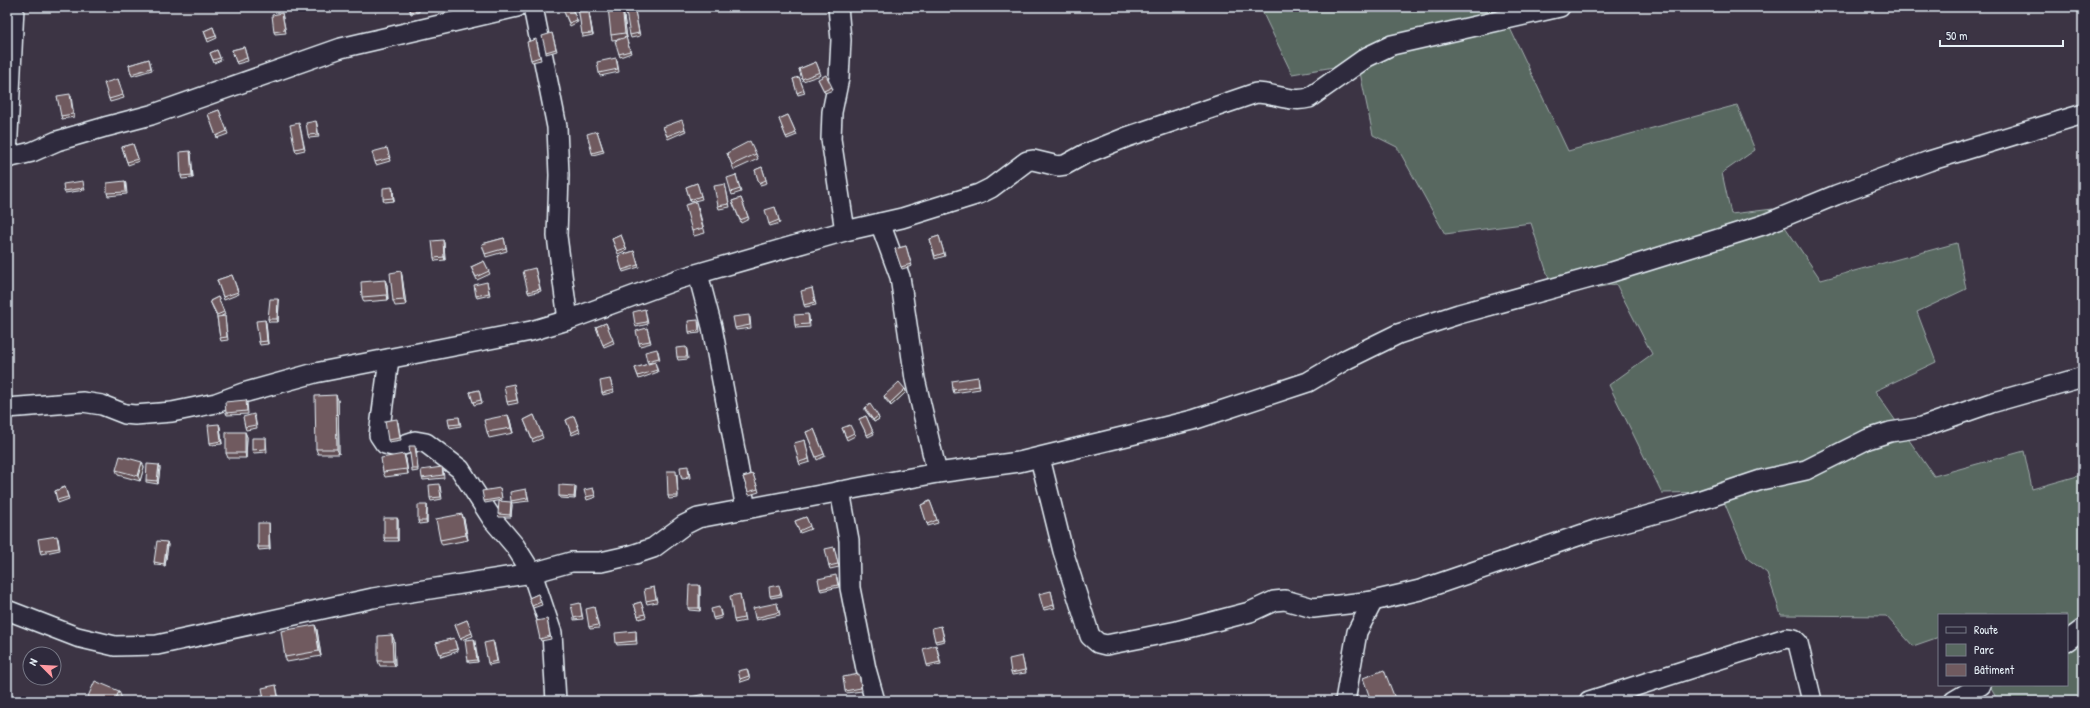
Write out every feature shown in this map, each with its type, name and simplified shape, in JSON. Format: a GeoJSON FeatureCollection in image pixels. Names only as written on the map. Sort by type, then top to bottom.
{"type":"FeatureCollection","features":[{"type":"Feature","properties":{"kind":"street"},"geometry":{"type":"LineString","coordinates":[[14,7],[7,157],[32,152],[57,141],[151,115],[341,48],[517,7]]}},
{"type":"Feature","properties":{"kind":"street"},"geometry":{"type":"LineString","coordinates":[[533,7],[557,127],[559,175],[557,236],[568,320]]}},
{"type":"Feature","properties":{"kind":"street"},"geometry":{"type":"LineString","coordinates":[[838,7],[841,40],[839,78],[832,112],[831,139],[845,231]]}},
{"type":"Feature","properties":{"kind":"street"},"geometry":{"type":"LineString","coordinates":[[7,408],[83,402],[102,405],[130,415],[172,412],[216,403],[243,393],[315,373],[531,331],[568,320],[698,274],[845,231],[902,218],[979,194],[991,188],[1027,161],[1033,160],[1058,166],[1065,165],[1085,154],[1127,137],[1256,93],[1269,93],[1284,98],[1300,100],[1309,98],[1368,57],[1392,45],[1560,7]]}},
{"type":"Feature","properties":{"kind":"street"},"geometry":{"type":"LineString","coordinates":[[7,610],[77,637],[115,646],[157,645],[373,598],[532,573],[571,562],[601,562],[632,555],[653,548],[684,525],[698,518],[937,473],[1040,458],[1192,420],[1301,384],[1347,359],[1406,332],[1458,314],[1612,272],[1756,228],[1836,195],[1930,161],[2083,114]]}},
{"type":"Feature","properties":{"kind":"street"},"geometry":{"type":"LineString","coordinates":[[880,223],[900,277],[915,379],[937,473]]}},
{"type":"Feature","properties":{"kind":"street"},"geometry":{"type":"LineString","coordinates":[[698,274],[712,327],[746,509]]}},
{"type":"Feature","properties":{"kind":"street"},"geometry":{"type":"LineString","coordinates":[[389,359],[379,435],[385,444],[396,447],[415,441],[426,443],[460,469],[493,520],[516,546],[532,573],[552,633],[556,701]]}},
{"type":"Feature","properties":{"kind":"street"},"geometry":{"type":"LineString","coordinates":[[1040,458],[1063,551],[1090,636],[1098,643],[1106,645],[1177,631],[1250,612],[1274,601],[1285,600],[1313,608],[1373,601],[1420,590],[1595,530],[1686,505],[1761,480],[1806,470],[1868,439],[1890,432],[1922,427],[1991,403],[2083,377]]}},
{"type":"Feature","properties":{"kind":"street"},"geometry":{"type":"LineString","coordinates":[[840,491],[849,540],[850,588],[866,669],[875,701]]}},
{"type":"Feature","properties":{"kind":"street"},"geometry":{"type":"LineString","coordinates":[[1345,701],[1357,632],[1373,601]]}},
{"type":"Feature","properties":{"kind":"street"},"geometry":{"type":"LineString","coordinates":[[1334,606],[1357,632]]}},
{"type":"Feature","properties":{"kind":"street"},"geometry":{"type":"LineString","coordinates":[[2068,640],[2083,629]]}},
{"type":"Feature","properties":{"kind":"street"},"geometry":{"type":"LineString","coordinates":[[1589,701],[1786,638],[1794,639],[1798,643],[1812,701]]}},
{"type":"Feature","properties":{"kind":"street"},"geometry":{"type":"LineString","coordinates":[[1954,701],[1979,686]]}},
{"type":"Feature","properties":{"kind":"green space"},"geometry":{"type":"Polygon","coordinates":[[[1260,7],[1500,7],[1568,151],[1737,105],[1755,150],[1722,173],[1731,214],[1773,209],[1821,280],[1957,243],[1966,289],[1917,312],[1936,362],[1875,391],[1934,476],[2024,451],[2032,489],[2081,475],[2083,478],[2083,701],[1998,701],[1990,686],[2068,686],[2068,614],[1938,614],[1938,637],[1913,646],[1886,616],[1781,615],[1767,573],[1748,559],[1720,492],[1662,493],[1609,385],[1652,354],[1616,284],[1554,295],[1531,223],[1445,234],[1397,147],[1373,135],[1358,63],[1292,74],[1260,7]]]}},
{"type":"Feature","properties":{"kind":"building"},"geometry":{"type":"Polygon","coordinates":[[[409,7],[417,7],[418,10],[411,12],[409,7]]]}},
{"type":"Feature","properties":{"kind":"building"},"geometry":{"type":"Polygon","coordinates":[[[562,7],[571,7],[577,20],[569,23],[562,7]]]}},
{"type":"Feature","properties":{"kind":"building"},"geometry":{"type":"Polygon","coordinates":[[[578,7],[588,7],[592,33],[582,34],[578,7]]]}},
{"type":"Feature","properties":{"kind":"building"},"geometry":{"type":"Polygon","coordinates":[[[608,7],[622,7],[625,33],[611,35],[608,7]]]}},
{"type":"Feature","properties":{"kind":"building"},"geometry":{"type":"Polygon","coordinates":[[[635,11],[639,33],[630,35],[626,12],[635,11]]]}},
{"type":"Feature","properties":{"kind":"building"},"geometry":{"type":"Polygon","coordinates":[[[282,13],[285,30],[274,32],[272,15],[282,13]]]}},
{"type":"Feature","properties":{"kind":"building"},"geometry":{"type":"Polygon","coordinates":[[[213,27],[216,36],[207,39],[204,31],[213,27]]]}},
{"type":"Feature","properties":{"kind":"building"},"geometry":{"type":"Polygon","coordinates":[[[552,33],[556,49],[546,52],[542,36],[552,33]]]}},
{"type":"Feature","properties":{"kind":"building"},"geometry":{"type":"Polygon","coordinates":[[[626,37],[630,51],[619,54],[615,41],[626,37]]]}},
{"type":"Feature","properties":{"kind":"building"},"geometry":{"type":"Polygon","coordinates":[[[536,39],[540,57],[531,60],[527,42],[536,39]]]}},
{"type":"Feature","properties":{"kind":"building"},"geometry":{"type":"Polygon","coordinates":[[[244,47],[247,58],[236,62],[232,50],[244,47]]]}},
{"type":"Feature","properties":{"kind":"building"},"geometry":{"type":"Polygon","coordinates":[[[217,50],[220,58],[213,60],[210,53],[217,50]]]}},
{"type":"Feature","properties":{"kind":"building"},"geometry":{"type":"Polygon","coordinates":[[[616,58],[618,69],[599,73],[597,62],[616,58]]]}},
{"type":"Feature","properties":{"kind":"building"},"geometry":{"type":"Polygon","coordinates":[[[149,59],[151,68],[131,74],[129,65],[149,59]]]}},
{"type":"Feature","properties":{"kind":"building"},"geometry":{"type":"Polygon","coordinates":[[[816,62],[820,72],[802,79],[799,69],[816,62]]]}},
{"type":"Feature","properties":{"kind":"building"},"geometry":{"type":"Polygon","coordinates":[[[826,75],[832,87],[824,91],[818,79],[826,75]]]}},
{"type":"Feature","properties":{"kind":"building"},"geometry":{"type":"Polygon","coordinates":[[[799,77],[804,90],[797,93],[793,79],[799,77]]]}},
{"type":"Feature","properties":{"kind":"building"},"geometry":{"type":"Polygon","coordinates":[[[118,79],[123,95],[109,99],[104,83],[118,79]]]}},
{"type":"Feature","properties":{"kind":"building"},"geometry":{"type":"Polygon","coordinates":[[[70,94],[73,114],[61,116],[57,96],[70,94]]]}},
{"type":"Feature","properties":{"kind":"building"},"geometry":{"type":"Polygon","coordinates":[[[219,110],[227,131],[216,136],[208,114],[219,110]]]}},
{"type":"Feature","properties":{"kind":"building"},"geometry":{"type":"Polygon","coordinates":[[[788,115],[796,133],[786,137],[779,119],[788,115]]]}},
{"type":"Feature","properties":{"kind":"building"},"geometry":{"type":"Polygon","coordinates":[[[682,120],[685,129],[667,136],[663,127],[682,120]]]}},
{"type":"Feature","properties":{"kind":"building"},"geometry":{"type":"Polygon","coordinates":[[[316,121],[318,134],[308,135],[306,123],[316,121]]]}},
{"type":"Feature","properties":{"kind":"building"},"geometry":{"type":"Polygon","coordinates":[[[299,123],[304,147],[295,149],[290,125],[299,123]]]}},
{"type":"Feature","properties":{"kind":"building"},"geometry":{"type":"Polygon","coordinates":[[[597,131],[603,150],[592,153],[587,134],[597,131]]]}},
{"type":"Feature","properties":{"kind":"building"},"geometry":{"type":"Polygon","coordinates":[[[750,141],[756,154],[732,165],[727,153],[750,141]]]}},
{"type":"Feature","properties":{"kind":"building"},"geometry":{"type":"Polygon","coordinates":[[[133,144],[138,159],[127,162],[122,147],[133,144]]]}},
{"type":"Feature","properties":{"kind":"building"},"geometry":{"type":"Polygon","coordinates":[[[387,148],[390,158],[375,162],[372,152],[387,148]]]}},
{"type":"Feature","properties":{"kind":"building"},"geometry":{"type":"Polygon","coordinates":[[[190,151],[192,175],[181,176],[180,152],[190,151]]]}},
{"type":"Feature","properties":{"kind":"building"},"geometry":{"type":"Polygon","coordinates":[[[762,167],[766,180],[759,183],[755,170],[762,167]]]}},
{"type":"Feature","properties":{"kind":"building"},"geometry":{"type":"Polygon","coordinates":[[[736,175],[740,189],[731,192],[727,178],[736,175]]]}},
{"type":"Feature","properties":{"kind":"building"},"geometry":{"type":"Polygon","coordinates":[[[83,181],[84,188],[64,191],[63,184],[83,181]]]}},
{"type":"Feature","properties":{"kind":"building"},"geometry":{"type":"Polygon","coordinates":[[[125,181],[126,192],[107,193],[107,183],[125,181]]]}},
{"type":"Feature","properties":{"kind":"building"},"geometry":{"type":"Polygon","coordinates":[[[697,183],[701,196],[690,200],[686,187],[697,183]]]}},
{"type":"Feature","properties":{"kind":"building"},"geometry":{"type":"Polygon","coordinates":[[[725,184],[729,204],[718,206],[714,186],[725,184]]]}},
{"type":"Feature","properties":{"kind":"building"},"geometry":{"type":"Polygon","coordinates":[[[392,187],[393,198],[383,199],[383,188],[392,187]]]}},
{"type":"Feature","properties":{"kind":"building"},"geometry":{"type":"Polygon","coordinates":[[[741,198],[748,217],[740,220],[732,201],[741,198]]]}},
{"type":"Feature","properties":{"kind":"building"},"geometry":{"type":"Polygon","coordinates":[[[696,202],[703,228],[692,231],[685,205],[696,202]]]}},
{"type":"Feature","properties":{"kind":"building"},"geometry":{"type":"Polygon","coordinates":[[[775,207],[779,220],[769,224],[765,210],[775,207]]]}},
{"type":"Feature","properties":{"kind":"building"},"geometry":{"type":"Polygon","coordinates":[[[621,235],[626,248],[617,251],[612,239],[621,235]]]}},
{"type":"Feature","properties":{"kind":"building"},"geometry":{"type":"Polygon","coordinates":[[[939,236],[944,253],[935,256],[930,239],[939,236]]]}},
{"type":"Feature","properties":{"kind":"building"},"geometry":{"type":"Polygon","coordinates":[[[504,238],[506,248],[485,254],[482,244],[504,238]]]}},
{"type":"Feature","properties":{"kind":"building"},"geometry":{"type":"Polygon","coordinates":[[[443,240],[444,257],[434,258],[432,241],[443,240]]]}},
{"type":"Feature","properties":{"kind":"building"},"geometry":{"type":"Polygon","coordinates":[[[906,246],[911,264],[901,267],[895,249],[906,246]]]}},
{"type":"Feature","properties":{"kind":"building"},"geometry":{"type":"Polygon","coordinates":[[[634,251],[638,265],[622,270],[618,256],[634,251]]]}},
{"type":"Feature","properties":{"kind":"building"},"geometry":{"type":"Polygon","coordinates":[[[484,261],[489,271],[476,277],[471,267],[484,261]]]}},
{"type":"Feature","properties":{"kind":"building"},"geometry":{"type":"Polygon","coordinates":[[[535,268],[540,289],[528,292],[523,271],[535,268]]]}},
{"type":"Feature","properties":{"kind":"building"},"geometry":{"type":"Polygon","coordinates":[[[401,271],[404,300],[393,301],[390,273],[401,271]]]}},
{"type":"Feature","properties":{"kind":"building"},"geometry":{"type":"Polygon","coordinates":[[[232,275],[238,292],[223,297],[217,280],[232,275]]]}},
{"type":"Feature","properties":{"kind":"building"},"geometry":{"type":"Polygon","coordinates":[[[385,280],[387,295],[362,297],[361,282],[385,280]]]}},
{"type":"Feature","properties":{"kind":"building"},"geometry":{"type":"Polygon","coordinates":[[[487,282],[489,293],[476,296],[474,285],[487,282]]]}},
{"type":"Feature","properties":{"kind":"building"},"geometry":{"type":"Polygon","coordinates":[[[812,288],[815,302],[804,305],[801,291],[812,288]]]}},
{"type":"Feature","properties":{"kind":"building"},"geometry":{"type":"Polygon","coordinates":[[[218,297],[224,312],[217,315],[210,301],[218,297]]]}},
{"type":"Feature","properties":{"kind":"building"},"geometry":{"type":"Polygon","coordinates":[[[270,299],[278,299],[277,319],[268,319],[270,299]]]}},
{"type":"Feature","properties":{"kind":"building"},"geometry":{"type":"Polygon","coordinates":[[[645,309],[647,322],[635,324],[633,312],[645,309]]]}},
{"type":"Feature","properties":{"kind":"building"},"geometry":{"type":"Polygon","coordinates":[[[808,314],[809,324],[795,325],[794,315],[808,314]]]}},
{"type":"Feature","properties":{"kind":"building"},"geometry":{"type":"Polygon","coordinates":[[[749,315],[750,325],[735,328],[733,317],[749,315]]]}},
{"type":"Feature","properties":{"kind":"building"},"geometry":{"type":"Polygon","coordinates":[[[225,316],[227,337],[220,338],[217,317],[225,316]]]}},
{"type":"Feature","properties":{"kind":"building"},"geometry":{"type":"Polygon","coordinates":[[[265,320],[267,341],[259,342],[256,321],[265,320]]]}},
{"type":"Feature","properties":{"kind":"building"},"geometry":{"type":"Polygon","coordinates":[[[698,320],[699,330],[689,332],[688,321],[698,320]]]}},
{"type":"Feature","properties":{"kind":"building"},"geometry":{"type":"Polygon","coordinates":[[[606,323],[613,340],[603,345],[596,327],[606,323]]]}},
{"type":"Feature","properties":{"kind":"building"},"geometry":{"type":"Polygon","coordinates":[[[647,328],[650,341],[639,343],[636,331],[647,328]]]}},
{"type":"Feature","properties":{"kind":"building"},"geometry":{"type":"Polygon","coordinates":[[[686,347],[687,357],[677,357],[676,348],[686,347]]]}},
{"type":"Feature","properties":{"kind":"building"},"geometry":{"type":"Polygon","coordinates":[[[657,349],[659,358],[647,361],[645,352],[657,349]]]}},
{"type":"Feature","properties":{"kind":"building"},"geometry":{"type":"Polygon","coordinates":[[[655,362],[657,370],[638,376],[635,368],[655,362]]]}},
{"type":"Feature","properties":{"kind":"building"},"geometry":{"type":"Polygon","coordinates":[[[978,377],[979,386],[953,390],[952,381],[978,377]]]}},
{"type":"Feature","properties":{"kind":"building"},"geometry":{"type":"Polygon","coordinates":[[[610,379],[613,390],[602,393],[600,381],[610,379]]]}},
{"type":"Feature","properties":{"kind":"building"},"geometry":{"type":"Polygon","coordinates":[[[899,382],[905,389],[890,403],[884,396],[899,382]]]}},
{"type":"Feature","properties":{"kind":"building"},"geometry":{"type":"Polygon","coordinates":[[[514,384],[517,400],[507,402],[504,386],[514,384]]]}},
{"type":"Feature","properties":{"kind":"building"},"geometry":{"type":"Polygon","coordinates":[[[479,390],[481,400],[473,402],[470,392],[479,390]]]}},
{"type":"Feature","properties":{"kind":"building"},"geometry":{"type":"Polygon","coordinates":[[[336,395],[337,449],[316,449],[315,396],[336,395]]]}},
{"type":"Feature","properties":{"kind":"building"},"geometry":{"type":"Polygon","coordinates":[[[246,400],[247,411],[226,413],[225,402],[246,400]]]}},
{"type":"Feature","properties":{"kind":"building"},"geometry":{"type":"Polygon","coordinates":[[[870,404],[878,416],[873,420],[865,408],[870,404]]]}},
{"type":"Feature","properties":{"kind":"building"},"geometry":{"type":"Polygon","coordinates":[[[254,414],[256,425],[245,427],[243,417],[254,414]]]}},
{"type":"Feature","properties":{"kind":"building"},"geometry":{"type":"Polygon","coordinates":[[[508,415],[511,428],[487,432],[484,420],[508,415]]]}},
{"type":"Feature","properties":{"kind":"building"},"geometry":{"type":"Polygon","coordinates":[[[534,415],[542,435],[532,439],[524,420],[534,415]]]}},
{"type":"Feature","properties":{"kind":"building"},"geometry":{"type":"Polygon","coordinates":[[[574,416],[579,429],[571,433],[566,420],[574,416]]]}},
{"type":"Feature","properties":{"kind":"building"},"geometry":{"type":"Polygon","coordinates":[[[866,416],[873,432],[867,435],[859,419],[866,416]]]}},
{"type":"Feature","properties":{"kind":"building"},"geometry":{"type":"Polygon","coordinates":[[[459,417],[460,424],[449,425],[448,418],[459,417]]]}},
{"type":"Feature","properties":{"kind":"building"},"geometry":{"type":"Polygon","coordinates":[[[397,419],[400,438],[388,440],[385,421],[397,419]]]}},
{"type":"Feature","properties":{"kind":"building"},"geometry":{"type":"Polygon","coordinates":[[[219,424],[221,441],[210,443],[208,425],[219,424]]]}},
{"type":"Feature","properties":{"kind":"building"},"geometry":{"type":"Polygon","coordinates":[[[850,425],[854,433],[846,437],[842,428],[850,425]]]}},
{"type":"Feature","properties":{"kind":"building"},"geometry":{"type":"Polygon","coordinates":[[[814,429],[824,454],[816,457],[806,432],[814,429]]]}},
{"type":"Feature","properties":{"kind":"building"},"geometry":{"type":"Polygon","coordinates":[[[226,432],[245,432],[245,453],[226,453],[226,432]]]}},
{"type":"Feature","properties":{"kind":"building"},"geometry":{"type":"Polygon","coordinates":[[[252,438],[266,438],[266,449],[252,450],[252,438]]]}},
{"type":"Feature","properties":{"kind":"building"},"geometry":{"type":"Polygon","coordinates":[[[805,440],[809,459],[799,462],[794,443],[805,440]]]}},
{"type":"Feature","properties":{"kind":"building"},"geometry":{"type":"Polygon","coordinates":[[[409,446],[415,446],[418,469],[412,469],[409,446]]]}},
{"type":"Feature","properties":{"kind":"building"},"geometry":{"type":"Polygon","coordinates":[[[404,454],[407,469],[383,472],[381,458],[404,454]]]}},
{"type":"Feature","properties":{"kind":"building"},"geometry":{"type":"Polygon","coordinates":[[[120,456],[142,462],[138,476],[116,470],[120,456]]]}},
{"type":"Feature","properties":{"kind":"building"},"geometry":{"type":"Polygon","coordinates":[[[147,464],[159,465],[157,481],[146,480],[147,464]]]}},
{"type":"Feature","properties":{"kind":"building"},"geometry":{"type":"Polygon","coordinates":[[[688,466],[689,476],[681,477],[680,467],[688,466]]]}},
{"type":"Feature","properties":{"kind":"building"},"geometry":{"type":"Polygon","coordinates":[[[442,467],[443,475],[422,478],[421,470],[442,467]]]}},
{"type":"Feature","properties":{"kind":"building"},"geometry":{"type":"Polygon","coordinates":[[[667,471],[676,471],[678,496],[668,496],[667,471]]]}},
{"type":"Feature","properties":{"kind":"building"},"geometry":{"type":"Polygon","coordinates":[[[753,474],[758,489],[748,492],[743,477],[753,474]]]}},
{"type":"Feature","properties":{"kind":"building"},"geometry":{"type":"Polygon","coordinates":[[[439,484],[441,497],[430,498],[429,485],[439,484]]]}},
{"type":"Feature","properties":{"kind":"building"},"geometry":{"type":"Polygon","coordinates":[[[559,485],[575,486],[574,497],[559,496],[559,485]]]}},
{"type":"Feature","properties":{"kind":"building"},"geometry":{"type":"Polygon","coordinates":[[[65,487],[68,497],[57,500],[55,491],[65,487]]]}},
{"type":"Feature","properties":{"kind":"building"},"geometry":{"type":"Polygon","coordinates":[[[500,488],[502,498],[484,501],[482,491],[500,488]]]}},
{"type":"Feature","properties":{"kind":"building"},"geometry":{"type":"Polygon","coordinates":[[[593,488],[595,495],[586,497],[584,490],[593,488]]]}},
{"type":"Feature","properties":{"kind":"building"},"geometry":{"type":"Polygon","coordinates":[[[526,489],[528,498],[511,501],[510,492],[526,489]]]}},
{"type":"Feature","properties":{"kind":"building"},"geometry":{"type":"Polygon","coordinates":[[[499,501],[511,502],[510,515],[498,514],[499,501]]]}},
{"type":"Feature","properties":{"kind":"building"},"geometry":{"type":"Polygon","coordinates":[[[930,501],[937,520],[927,524],[921,505],[930,501]]]}},
{"type":"Feature","properties":{"kind":"building"},"geometry":{"type":"Polygon","coordinates":[[[418,505],[427,505],[426,521],[418,521],[418,505]]]}},
{"type":"Feature","properties":{"kind":"building"},"geometry":{"type":"Polygon","coordinates":[[[462,514],[466,535],[440,540],[436,519],[462,514]]]}},
{"type":"Feature","properties":{"kind":"building"},"geometry":{"type":"Polygon","coordinates":[[[806,517],[810,526],[799,531],[795,521],[806,517]]]}},
{"type":"Feature","properties":{"kind":"building"},"geometry":{"type":"Polygon","coordinates":[[[384,518],[397,518],[397,538],[384,538],[384,518]]]}},
{"type":"Feature","properties":{"kind":"building"},"geometry":{"type":"Polygon","coordinates":[[[258,523],[269,523],[269,547],[258,547],[258,523]]]}},
{"type":"Feature","properties":{"kind":"building"},"geometry":{"type":"Polygon","coordinates":[[[57,536],[59,548],[40,551],[38,539],[57,536]]]}},
{"type":"Feature","properties":{"kind":"building"},"geometry":{"type":"Polygon","coordinates":[[[157,541],[167,542],[164,564],[154,562],[157,541]]]}},
{"type":"Feature","properties":{"kind":"building"},"geometry":{"type":"Polygon","coordinates":[[[834,547],[838,564],[829,566],[825,549],[834,547]]]}},
{"type":"Feature","properties":{"kind":"building"},"geometry":{"type":"Polygon","coordinates":[[[836,575],[838,585],[820,589],[818,579],[836,575]]]}},
{"type":"Feature","properties":{"kind":"building"},"geometry":{"type":"Polygon","coordinates":[[[689,585],[699,585],[699,608],[688,608],[689,585]]]}},
{"type":"Feature","properties":{"kind":"building"},"geometry":{"type":"Polygon","coordinates":[[[779,585],[781,594],[770,596],[769,587],[779,585]]]}},
{"type":"Feature","properties":{"kind":"building"},"geometry":{"type":"Polygon","coordinates":[[[654,587],[656,599],[646,601],[644,589],[654,587]]]}},
{"type":"Feature","properties":{"kind":"building"},"geometry":{"type":"Polygon","coordinates":[[[1051,591],[1054,605],[1043,608],[1039,594],[1051,591]]]}},
{"type":"Feature","properties":{"kind":"building"},"geometry":{"type":"Polygon","coordinates":[[[538,594],[541,602],[532,606],[529,598],[538,594]]]}},
{"type":"Feature","properties":{"kind":"building"},"geometry":{"type":"Polygon","coordinates":[[[740,594],[744,618],[734,620],[730,596],[740,594]]]}},
{"type":"Feature","properties":{"kind":"building"},"geometry":{"type":"Polygon","coordinates":[[[641,602],[645,614],[638,616],[634,604],[641,602]]]}},
{"type":"Feature","properties":{"kind":"building"},"geometry":{"type":"Polygon","coordinates":[[[580,603],[582,616],[574,618],[571,605],[580,603]]]}},
{"type":"Feature","properties":{"kind":"building"},"geometry":{"type":"Polygon","coordinates":[[[777,603],[779,612],[755,618],[753,608],[777,603]]]}},
{"type":"Feature","properties":{"kind":"building"},"geometry":{"type":"Polygon","coordinates":[[[594,607],[598,625],[589,627],[586,609],[594,607]]]}},
{"type":"Feature","properties":{"kind":"building"},"geometry":{"type":"Polygon","coordinates":[[[719,607],[721,616],[713,618],[711,609],[719,607]]]}},
{"type":"Feature","properties":{"kind":"building"},"geometry":{"type":"Polygon","coordinates":[[[547,619],[550,636],[540,639],[536,621],[547,619]]]}},
{"type":"Feature","properties":{"kind":"building"},"geometry":{"type":"Polygon","coordinates":[[[467,620],[472,633],[460,638],[455,625],[467,620]]]}},
{"type":"Feature","properties":{"kind":"building"},"geometry":{"type":"Polygon","coordinates":[[[315,625],[319,651],[285,657],[281,631],[315,625]]]}},
{"type":"Feature","properties":{"kind":"building"},"geometry":{"type":"Polygon","coordinates":[[[941,626],[944,639],[935,641],[932,628],[941,626]]]}},
{"type":"Feature","properties":{"kind":"building"},"geometry":{"type":"Polygon","coordinates":[[[636,631],[636,641],[616,643],[615,633],[636,631]]]}},
{"type":"Feature","properties":{"kind":"building"},"geometry":{"type":"Polygon","coordinates":[[[392,635],[393,661],[378,661],[378,636],[392,635]]]}},
{"type":"Feature","properties":{"kind":"building"},"geometry":{"type":"Polygon","coordinates":[[[454,638],[457,649],[440,654],[436,643],[454,638]]]}},
{"type":"Feature","properties":{"kind":"building"},"geometry":{"type":"Polygon","coordinates":[[[474,639],[477,660],[468,661],[465,640],[474,639]]]}},
{"type":"Feature","properties":{"kind":"building"},"geometry":{"type":"Polygon","coordinates":[[[493,641],[497,661],[488,663],[484,643],[493,641]]]}},
{"type":"Feature","properties":{"kind":"building"},"geometry":{"type":"Polygon","coordinates":[[[936,645],[940,662],[927,665],[923,649],[936,645]]]}},
{"type":"Feature","properties":{"kind":"building"},"geometry":{"type":"Polygon","coordinates":[[[1022,656],[1025,670],[1011,673],[1009,659],[1022,656]]]}},
{"type":"Feature","properties":{"kind":"building"},"geometry":{"type":"Polygon","coordinates":[[[747,669],[749,676],[740,679],[738,671],[747,669]]]}},
{"type":"Feature","properties":{"kind":"building"},"geometry":{"type":"Polygon","coordinates":[[[1384,670],[1396,701],[1371,701],[1363,678],[1384,670]]]}},
{"type":"Feature","properties":{"kind":"building"},"geometry":{"type":"Polygon","coordinates":[[[859,674],[861,688],[845,691],[843,677],[859,674]]]}},
{"type":"Feature","properties":{"kind":"building"},"geometry":{"type":"Polygon","coordinates":[[[95,681],[119,691],[115,701],[86,701],[95,681]]]}},
{"type":"Feature","properties":{"kind":"building"},"geometry":{"type":"Polygon","coordinates":[[[276,685],[278,697],[264,699],[262,688],[276,685]]]}},
{"type":"Feature","properties":{"kind":"building"},"geometry":{"type":"Polygon","coordinates":[[[704,694],[706,701],[682,701],[682,699],[704,694]]]}}]}
